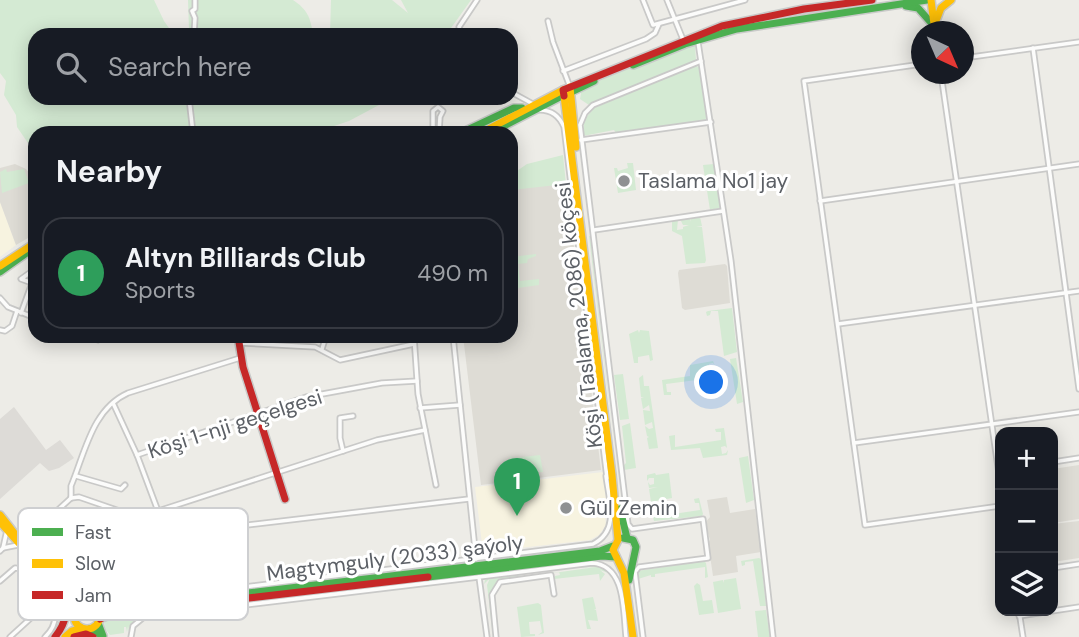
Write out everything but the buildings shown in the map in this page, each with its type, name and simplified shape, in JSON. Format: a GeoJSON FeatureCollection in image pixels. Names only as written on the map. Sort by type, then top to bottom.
{"type":"FeatureCollection","features":[{"type":"Feature","properties":{"kind":"main road"},"geometry":{"type":"LineString","coordinates":[[495,126],[567,91],[722,26],[872,0]]}},
{"type":"Feature","properties":{"kind":"main road"},"geometry":{"type":"LineString","coordinates":[[697,37],[929,0],[933,21]]}},
{"type":"Feature","properties":{"kind":"main road"},"geometry":{"type":"LineString","coordinates":[[937,21],[941,8],[951,0]]}},
{"type":"Feature","properties":{"kind":"main road"},"geometry":{"type":"LineString","coordinates":[[886,7],[918,8],[929,21]]}},
{"type":"Feature","properties":{"kind":"main road","name":"Köşi (Taslama, 2086) köçesi"},"geometry":{"type":"LineString","coordinates":[[567,91],[568,139],[614,489],[615,543]]}},
{"type":"Feature","properties":{"kind":"main road","name":"Köşi (Taslama, 2086) köçesi"},"geometry":{"type":"LineString","coordinates":[[567,91],[620,511],[627,538]]}},
{"type":"Feature","properties":{"kind":"main road"},"geometry":{"type":"LineString","coordinates":[[476,126],[514,108],[530,108]]}},
{"type":"Feature","properties":{"kind":"main road"},"geometry":{"type":"LineString","coordinates":[[501,126],[530,108]]}},
{"type":"Feature","properties":{"kind":"main road"},"geometry":{"type":"LineString","coordinates":[[0,266],[28,249]]}},
{"type":"Feature","properties":{"kind":"main road"},"geometry":{"type":"LineString","coordinates":[[0,272],[28,250]]}},
{"type":"Feature","properties":{"kind":"main road"},"geometry":{"type":"LineString","coordinates":[[238,343],[240,358],[285,499]]}},
{"type":"Feature","properties":{"kind":"main road"},"geometry":{"type":"LineString","coordinates":[[0,515],[18,539]]}},
{"type":"Feature","properties":{"kind":"main road"},"geometry":{"type":"LineString","coordinates":[[0,522],[18,540]]}},
{"type":"Feature","properties":{"kind":"main road"},"geometry":{"type":"LineString","coordinates":[[627,538],[633,540],[636,547],[629,573],[635,637],[624,573],[617,559],[615,543],[627,538]]}},
{"type":"Feature","properties":{"kind":"main road","name":"Magtymguly (2033) şaýoly"},"geometry":{"type":"LineString","coordinates":[[248,596],[572,557],[600,551],[615,543]]}},
{"type":"Feature","properties":{"kind":"main road","name":"Magtymguly (2033) şaýoly"},"geometry":{"type":"LineString","coordinates":[[572,557],[617,559]]}},
{"type":"Feature","properties":{"kind":"main road"},"geometry":{"type":"LineString","coordinates":[[617,559],[626,561],[632,558]]}},
{"type":"Feature","properties":{"kind":"main road"},"geometry":{"type":"LineString","coordinates":[[624,622],[630,612]]}},
{"type":"Feature","properties":{"kind":"main road"},"geometry":{"type":"LineString","coordinates":[[56,637],[66,620]]}},
{"type":"Feature","properties":{"kind":"main road"},"geometry":{"type":"LineString","coordinates":[[56,637],[74,620],[89,631],[104,636]]}},
{"type":"Feature","properties":{"kind":"main road"},"geometry":{"type":"LineString","coordinates":[[74,637],[86,634],[99,621],[104,636]]}},
{"type":"Feature","properties":{"kind":"main road"},"geometry":{"type":"LineString","coordinates":[[65,637],[72,631],[89,631]]}},
{"type":"Feature","properties":{"kind":"street"},"geometry":{"type":"LineString","coordinates":[[194,28],[192,11],[195,9],[195,0]]}},
{"type":"Feature","properties":{"kind":"street"},"geometry":{"type":"LineString","coordinates":[[459,28],[477,0]]}},
{"type":"Feature","properties":{"kind":"street"},"geometry":{"type":"LineString","coordinates":[[563,71],[646,39],[655,33],[656,25],[643,0]]}},
{"type":"Feature","properties":{"kind":"street"},"geometry":{"type":"LineString","coordinates":[[667,0],[684,42]]}},
{"type":"Feature","properties":{"kind":"street"},"geometry":{"type":"LineString","coordinates":[[656,25],[745,0]]}},
{"type":"Feature","properties":{"kind":"street"},"geometry":{"type":"LineString","coordinates":[[548,20],[567,91]]}},
{"type":"Feature","properties":{"kind":"street"},"geometry":{"type":"LineString","coordinates":[[697,37],[731,261],[773,637]]}},
{"type":"Feature","properties":{"kind":"street"},"geometry":{"type":"LineString","coordinates":[[974,57],[1079,42]]}},
{"type":"Feature","properties":{"kind":"street"},"geometry":{"type":"LineString","coordinates":[[1033,48],[1079,389]]}},
{"type":"Feature","properties":{"kind":"street"},"geometry":{"type":"LineString","coordinates":[[643,637],[635,572],[639,567],[708,558],[703,519],[632,529],[628,524],[580,122],[593,105],[701,61]]}},
{"type":"Feature","properties":{"kind":"street"},"geometry":{"type":"LineString","coordinates":[[911,66],[804,81],[865,525],[995,507]]}},
{"type":"Feature","properties":{"kind":"street"},"geometry":{"type":"LineString","coordinates":[[942,84],[995,443]]}},
{"type":"Feature","properties":{"kind":"street"},"geometry":{"type":"LineString","coordinates":[[518,98],[530,108],[556,115],[568,139]]}},
{"type":"Feature","properties":{"kind":"street"},"geometry":{"type":"LineString","coordinates":[[190,105],[192,126]]}},
{"type":"Feature","properties":{"kind":"street"},"geometry":{"type":"LineString","coordinates":[[433,126],[433,111],[439,107],[443,111],[439,126]]}},
{"type":"Feature","properties":{"kind":"street"},"geometry":{"type":"LineString","coordinates":[[581,141],[711,122]]}},
{"type":"Feature","properties":{"kind":"street"},"geometry":{"type":"LineString","coordinates":[[820,201],[1079,164]]}},
{"type":"Feature","properties":{"kind":"street"},"geometry":{"type":"LineString","coordinates":[[248,593],[432,564],[593,544],[604,537],[609,530],[611,519],[572,172]]}},
{"type":"Feature","properties":{"kind":"street"},"geometry":{"type":"LineString","coordinates":[[593,230],[723,211]]}},
{"type":"Feature","properties":{"kind":"street"},"geometry":{"type":"LineString","coordinates":[[837,324],[1079,291]]}},
{"type":"Feature","properties":{"kind":"street"},"geometry":{"type":"LineString","coordinates":[[0,330],[10,328],[28,295]]}},
{"type":"Feature","properties":{"kind":"street"},"geometry":{"type":"LineString","coordinates":[[0,298],[8,307],[28,315]]}},
{"type":"Feature","properties":{"kind":"street"},"geometry":{"type":"LineString","coordinates":[[273,343],[322,349],[340,359],[414,344],[420,408],[436,485]]}},
{"type":"Feature","properties":{"kind":"street"},"geometry":{"type":"LineString","coordinates":[[322,349],[324,343]]}},
{"type":"Feature","properties":{"kind":"street"},"geometry":{"type":"LineString","coordinates":[[454,343],[477,559]]}},
{"type":"Feature","properties":{"kind":"street"},"geometry":{"type":"LineString","coordinates":[[590,344],[597,354]]}},
{"type":"Feature","properties":{"kind":"street"},"geometry":{"type":"LineString","coordinates":[[71,498],[71,486],[100,416],[113,403],[128,393],[240,358]]}},
{"type":"Feature","properties":{"kind":"street","name":"Köşi 1-nji geçelgesi"},"geometry":{"type":"LineString","coordinates":[[137,456],[257,413],[317,395],[382,383],[417,381]]}},
{"type":"Feature","properties":{"kind":"street"},"geometry":{"type":"LineString","coordinates":[[113,403],[157,508]]}},
{"type":"Feature","properties":{"kind":"street"},"geometry":{"type":"LineString","coordinates":[[420,408],[460,405]]}},
{"type":"Feature","properties":{"kind":"street"},"geometry":{"type":"LineString","coordinates":[[854,443],[1079,412]]}},
{"type":"Feature","properties":{"kind":"street"},"geometry":{"type":"LineString","coordinates":[[344,451],[340,438],[340,418],[353,416]]}},
{"type":"Feature","properties":{"kind":"street"},"geometry":{"type":"LineString","coordinates":[[168,508],[388,437],[425,430]]}},
{"type":"Feature","properties":{"kind":"street"},"geometry":{"type":"LineString","coordinates":[[1058,461],[1079,458]]}},
{"type":"Feature","properties":{"kind":"street"},"geometry":{"type":"LineString","coordinates":[[76,475],[121,489],[125,485]]}},
{"type":"Feature","properties":{"kind":"street"},"geometry":{"type":"LineString","coordinates":[[606,476],[614,489]]}},
{"type":"Feature","properties":{"kind":"street"},"geometry":{"type":"LineString","coordinates":[[60,508],[71,498],[79,497],[111,508]]}},
{"type":"Feature","properties":{"kind":"street"},"geometry":{"type":"LineString","coordinates":[[248,525],[469,499]]}},
{"type":"Feature","properties":{"kind":"street"},"geometry":{"type":"LineString","coordinates":[[2,549],[7,530]]}},
{"type":"Feature","properties":{"kind":"street"},"geometry":{"type":"LineString","coordinates":[[559,549],[572,557],[562,567]]}},
{"type":"Feature","properties":{"kind":"street"},"geometry":{"type":"LineString","coordinates":[[248,598],[434,582],[595,563],[610,569],[619,583],[626,637]]}},
{"type":"Feature","properties":{"kind":"street"},"geometry":{"type":"LineString","coordinates":[[432,564],[423,575],[434,582]]}},
{"type":"Feature","properties":{"kind":"street"},"geometry":{"type":"LineString","coordinates":[[1058,567],[1079,564]]}},
{"type":"Feature","properties":{"kind":"street"},"geometry":{"type":"LineString","coordinates":[[0,581],[18,568]]}},
{"type":"Feature","properties":{"kind":"street"},"geometry":{"type":"LineString","coordinates":[[496,637],[492,595],[500,582],[550,575],[554,594]]}},
{"type":"Feature","properties":{"kind":"street"},"geometry":{"type":"LineString","coordinates":[[479,577],[487,637]]}},
{"type":"Feature","properties":{"kind":"street"},"geometry":{"type":"LineString","coordinates":[[1058,609],[1079,607]]}},
{"type":"Feature","properties":{"kind":"street"},"geometry":{"type":"LineString","coordinates":[[1020,616],[1023,637]]}},
{"type":"Feature","properties":{"kind":"street"},"geometry":{"type":"LineString","coordinates":[[10,637],[29,620]]}},
{"type":"Feature","properties":{"kind":"street"},"geometry":{"type":"LineString","coordinates":[[46,637],[56,620]]}},
{"type":"Feature","properties":{"kind":"street"},"geometry":{"type":"LineString","coordinates":[[131,637],[132,628],[138,620]]}},
{"type":"Feature","properties":{"kind":"shaded area"},"geometry":{"type":"Polygon","coordinates":[[[15,164],[28,172],[28,238],[16,245],[0,202],[0,168],[15,164]]]}},
{"type":"Feature","properties":{"kind":"shaded area"},"geometry":{"type":"Polygon","coordinates":[[[566,181],[601,470],[481,485],[464,343],[518,343],[518,187],[566,181]]]}},
{"type":"Feature","properties":{"kind":"shaded area"},"geometry":{"type":"Polygon","coordinates":[[[0,202],[16,245],[0,257],[0,202]]]}},
{"type":"Feature","properties":{"kind":"shaded area"},"geometry":{"type":"Polygon","coordinates":[[[725,264],[730,303],[685,310],[682,308],[679,270],[725,264]]]}},
{"type":"Feature","properties":{"kind":"shaded area"},"geometry":{"type":"Polygon","coordinates":[[[242,343],[311,343],[311,345],[242,343]]]}},
{"type":"Feature","properties":{"kind":"shaded area"},"geometry":{"type":"Polygon","coordinates":[[[14,407],[46,450],[60,440],[74,458],[49,471],[40,463],[0,499],[0,419],[14,407]]]}},
{"type":"Feature","properties":{"kind":"shaded area"},"geometry":{"type":"Polygon","coordinates":[[[1079,465],[1079,519],[1058,522],[1058,468],[1079,465]]]}},
{"type":"Feature","properties":{"kind":"shaded area"},"geometry":{"type":"Polygon","coordinates":[[[603,472],[606,525],[599,535],[590,540],[483,552],[475,487],[603,472]]]}},
{"type":"Feature","properties":{"kind":"shaded area"},"geometry":{"type":"Polygon","coordinates":[[[727,497],[730,513],[755,509],[761,552],[736,556],[738,572],[713,576],[708,542],[710,540],[705,523],[710,517],[707,500],[727,497]]]}},
{"type":"Feature","properties":{"kind":"shaded area"},"geometry":{"type":"Polygon","coordinates":[[[1079,521],[1079,558],[1058,561],[1058,523],[1079,521]]]}},
{"type":"Feature","properties":{"kind":"green space"},"geometry":{"type":"Polygon","coordinates":[[[0,0],[154,0],[169,28],[28,28],[28,105],[379,105],[334,126],[28,126],[28,143],[17,127],[16,115],[4,95],[6,81],[0,73],[0,0]]]}},
{"type":"Feature","properties":{"kind":"green space"},"geometry":{"type":"Polygon","coordinates":[[[188,0],[293,0],[302,7],[312,28],[189,28],[188,0]]]}},
{"type":"Feature","properties":{"kind":"green space"},"geometry":{"type":"Polygon","coordinates":[[[331,0],[392,0],[408,13],[401,0],[471,0],[451,28],[330,28],[331,0]]]}},
{"type":"Feature","properties":{"kind":"green space"},"geometry":{"type":"Polygon","coordinates":[[[695,46],[696,60],[589,105],[580,99],[582,88],[695,46]]]}},
{"type":"Feature","properties":{"kind":"green space"},"geometry":{"type":"Polygon","coordinates":[[[695,66],[700,67],[707,117],[705,120],[583,136],[584,120],[594,108],[695,66]]]}},
{"type":"Feature","properties":{"kind":"green space"},"geometry":{"type":"Polygon","coordinates":[[[563,155],[566,184],[518,189],[518,170],[527,164],[563,155]]]}},
{"type":"Feature","properties":{"kind":"green space"},"geometry":{"type":"Polygon","coordinates":[[[627,163],[633,163],[636,190],[618,193],[614,168],[618,171],[628,168],[627,163]]]}},
{"type":"Feature","properties":{"kind":"green space"},"geometry":{"type":"Polygon","coordinates":[[[714,164],[720,208],[710,210],[703,165],[714,164]]]}},
{"type":"Feature","properties":{"kind":"green space"},"geometry":{"type":"Polygon","coordinates":[[[6,169],[7,172],[24,169],[28,183],[2,193],[0,172],[6,169]]]}},
{"type":"Feature","properties":{"kind":"green space"},"geometry":{"type":"Polygon","coordinates":[[[690,217],[691,222],[691,217],[700,217],[702,226],[696,227],[702,227],[705,263],[686,264],[682,236],[672,231],[672,220],[678,219],[677,230],[683,229],[689,225],[683,225],[680,219],[690,217]]]}},
{"type":"Feature","properties":{"kind":"green space"},"geometry":{"type":"Polygon","coordinates":[[[589,236],[590,236],[614,446],[589,236]]]}},
{"type":"Feature","properties":{"kind":"green space"},"geometry":{"type":"Polygon","coordinates":[[[536,254],[528,259],[527,263],[518,264],[518,256],[536,254]]]}},
{"type":"Feature","properties":{"kind":"green space"},"geometry":{"type":"Polygon","coordinates":[[[518,264],[520,281],[539,279],[539,285],[518,288],[518,264]]]}},
{"type":"Feature","properties":{"kind":"green space"},"geometry":{"type":"Polygon","coordinates":[[[732,308],[737,352],[724,356],[718,311],[711,311],[707,316],[706,312],[708,311],[732,308]]]}},
{"type":"Feature","properties":{"kind":"green space"},"geometry":{"type":"Polygon","coordinates":[[[638,330],[639,333],[640,330],[649,331],[653,360],[650,361],[649,355],[638,357],[638,363],[634,363],[629,334],[638,330]]]}},
{"type":"Feature","properties":{"kind":"green space"},"geometry":{"type":"Polygon","coordinates":[[[736,358],[743,402],[737,404],[730,359],[736,358]]]}},
{"type":"Feature","properties":{"kind":"green space"},"geometry":{"type":"Polygon","coordinates":[[[713,361],[715,366],[713,363],[709,364],[710,371],[716,367],[718,388],[712,389],[712,378],[666,384],[667,392],[671,392],[671,395],[664,395],[662,380],[690,376],[690,365],[713,361]]]}},
{"type":"Feature","properties":{"kind":"green space"},"geometry":{"type":"Polygon","coordinates":[[[623,374],[629,419],[620,420],[614,375],[623,374]]]}},
{"type":"Feature","properties":{"kind":"green space"},"geometry":{"type":"Polygon","coordinates":[[[643,375],[644,386],[649,386],[658,448],[649,449],[645,426],[653,428],[652,422],[645,425],[643,410],[650,411],[649,405],[643,409],[641,398],[644,397],[641,397],[639,378],[643,375]]]}},
{"type":"Feature","properties":{"kind":"green space"},"geometry":{"type":"Polygon","coordinates":[[[630,423],[636,468],[624,470],[626,463],[622,426],[630,423]]]}},
{"type":"Feature","properties":{"kind":"green space"},"geometry":{"type":"Polygon","coordinates":[[[724,428],[727,448],[721,447],[722,454],[728,450],[727,455],[703,458],[700,448],[671,450],[669,436],[675,435],[675,447],[721,440],[721,432],[716,432],[715,429],[724,428]]]}},
{"type":"Feature","properties":{"kind":"green space"},"geometry":{"type":"Polygon","coordinates":[[[540,455],[543,472],[513,476],[510,456],[540,455]]]}},
{"type":"Feature","properties":{"kind":"green space"},"geometry":{"type":"Polygon","coordinates":[[[748,456],[754,500],[746,503],[739,458],[748,456]]]}},
{"type":"Feature","properties":{"kind":"green space"},"geometry":{"type":"Polygon","coordinates":[[[669,473],[672,498],[651,502],[649,489],[658,487],[649,488],[648,482],[650,485],[654,484],[654,478],[647,481],[647,475],[669,473]]]}},
{"type":"Feature","properties":{"kind":"green space"},"geometry":{"type":"Polygon","coordinates":[[[699,498],[702,516],[654,521],[653,517],[700,510],[699,503],[695,503],[694,499],[699,498]]]}},
{"type":"Feature","properties":{"kind":"green space"},"geometry":{"type":"Polygon","coordinates":[[[759,558],[766,606],[760,606],[753,561],[745,562],[742,566],[741,561],[759,558]]]}},
{"type":"Feature","properties":{"kind":"green space"},"geometry":{"type":"Polygon","coordinates":[[[704,561],[708,577],[705,578],[705,567],[638,579],[637,571],[704,561]]]}},
{"type":"Feature","properties":{"kind":"green space"},"geometry":{"type":"Polygon","coordinates":[[[593,565],[604,568],[611,574],[600,570],[605,574],[600,581],[599,574],[554,579],[560,575],[559,572],[596,567],[570,568],[593,565]]]}},
{"type":"Feature","properties":{"kind":"green space"},"geometry":{"type":"Polygon","coordinates":[[[515,574],[524,577],[499,580],[490,595],[493,637],[487,585],[490,578],[484,584],[485,580],[489,578],[515,574]]]}},
{"type":"Feature","properties":{"kind":"green space"},"geometry":{"type":"Polygon","coordinates":[[[736,578],[741,609],[718,613],[713,582],[723,580],[724,583],[724,580],[736,578]]]}},
{"type":"Feature","properties":{"kind":"green space"},"geometry":{"type":"Polygon","coordinates":[[[697,583],[700,585],[703,601],[712,600],[714,613],[699,615],[694,586],[697,583]]]}},
{"type":"Feature","properties":{"kind":"green space"},"geometry":{"type":"Polygon","coordinates":[[[593,597],[598,621],[588,620],[591,629],[587,629],[582,599],[593,597]]]}},
{"type":"Feature","properties":{"kind":"green space"},"geometry":{"type":"Polygon","coordinates":[[[538,603],[541,605],[544,633],[538,635],[542,632],[540,621],[529,622],[530,634],[535,636],[521,637],[517,607],[538,603]]]}},
{"type":"Feature","properties":{"kind":"green space"},"geometry":{"type":"Polygon","coordinates":[[[766,610],[770,637],[758,637],[755,611],[766,610]]]}},
{"type":"Feature","properties":{"kind":"green space"},"geometry":{"type":"Polygon","coordinates":[[[106,620],[134,620],[129,632],[128,626],[127,632],[124,627],[124,633],[110,635],[103,626],[106,620]]]}},
{"type":"Feature","properties":{"kind":"traffic: fast"},"geometry":{"type":"LineString","coordinates":[[633,65],[685,44],[737,29],[927,0]]}},
{"type":"Feature","properties":{"kind":"traffic: fast"},"geometry":{"type":"LineString","coordinates":[[906,6],[918,8],[930,21]]}},
{"type":"Feature","properties":{"kind":"traffic: fast"},"geometry":{"type":"LineString","coordinates":[[569,93],[594,81]]}},
{"type":"Feature","properties":{"kind":"traffic: fast"},"geometry":{"type":"LineString","coordinates":[[504,126],[564,95]]}},
{"type":"Feature","properties":{"kind":"traffic: fast"},"geometry":{"type":"LineString","coordinates":[[476,126],[514,108],[522,108]]}},
{"type":"Feature","properties":{"kind":"traffic: fast"},"geometry":{"type":"LineString","coordinates":[[0,272],[28,252]]}},
{"type":"Feature","properties":{"kind":"traffic: fast"},"geometry":{"type":"LineString","coordinates":[[620,509],[627,538]]}},
{"type":"Feature","properties":{"kind":"traffic: fast"},"geometry":{"type":"LineString","coordinates":[[623,538],[633,540],[636,547],[629,580]]}},
{"type":"Feature","properties":{"kind":"traffic: fast"},"geometry":{"type":"LineString","coordinates":[[248,593],[600,551],[613,546]]}},
{"type":"Feature","properties":{"kind":"traffic: fast"},"geometry":{"type":"LineString","coordinates":[[428,577],[602,556],[616,557]]}},
{"type":"Feature","properties":{"kind":"traffic: fast"},"geometry":{"type":"LineString","coordinates":[[90,629],[103,636],[98,623]]}},
{"type":"Feature","properties":{"kind":"traffic: slow"},"geometry":{"type":"LineString","coordinates":[[931,0],[934,21]]}},
{"type":"Feature","properties":{"kind":"traffic: slow"},"geometry":{"type":"LineString","coordinates":[[936,21],[941,8],[951,0]]}},
{"type":"Feature","properties":{"kind":"traffic: slow"},"geometry":{"type":"LineString","coordinates":[[570,87],[576,147]]}},
{"type":"Feature","properties":{"kind":"traffic: slow"},"geometry":{"type":"LineString","coordinates":[[494,126],[563,90]]}},
{"type":"Feature","properties":{"kind":"traffic: slow"},"geometry":{"type":"LineString","coordinates":[[564,96],[612,475],[618,540],[613,550],[624,573],[633,637]]}},
{"type":"Feature","properties":{"kind":"traffic: slow"},"geometry":{"type":"LineString","coordinates":[[0,266],[28,248]]}},
{"type":"Feature","properties":{"kind":"traffic: slow"},"geometry":{"type":"LineString","coordinates":[[0,515],[18,538]]}},
{"type":"Feature","properties":{"kind":"traffic: slow"},"geometry":{"type":"LineString","coordinates":[[0,522],[18,542]]}},
{"type":"Feature","properties":{"kind":"traffic: slow"},"geometry":{"type":"LineString","coordinates":[[75,620],[82,628],[87,629],[92,628],[99,620]]}},
{"type":"Feature","properties":{"kind":"traffic: slow"},"geometry":{"type":"LineString","coordinates":[[65,637],[82,628]]}},
{"type":"Feature","properties":{"kind":"traffic: jam"},"geometry":{"type":"LineString","coordinates":[[564,96],[563,90],[722,26],[804,9],[872,0]]}},
{"type":"Feature","properties":{"kind":"traffic: jam"},"geometry":{"type":"LineString","coordinates":[[239,343],[243,367],[285,499]]}},
{"type":"Feature","properties":{"kind":"traffic: jam"},"geometry":{"type":"LineString","coordinates":[[248,598],[428,577]]}},
{"type":"Feature","properties":{"kind":"traffic: jam"},"geometry":{"type":"LineString","coordinates":[[55,637],[64,620]]}},
{"type":"Feature","properties":{"kind":"traffic: jam"},"geometry":{"type":"LineString","coordinates":[[74,637],[86,634],[93,637]]}},
{"type":"Feature","properties":{"kind":"place","name":"Taslama No1 jay"},"geometry":{"type":"Point","coordinates":[624,181]}},
{"type":"Feature","properties":{"kind":"place","name":"Gül Zemin"},"geometry":{"type":"Point","coordinates":[566,508]}},
{"type":"Feature","properties":{"kind":"place","name":"Altyn Billiards Club"},"geometry":{"type":"Point","coordinates":[517,516]}}]}
